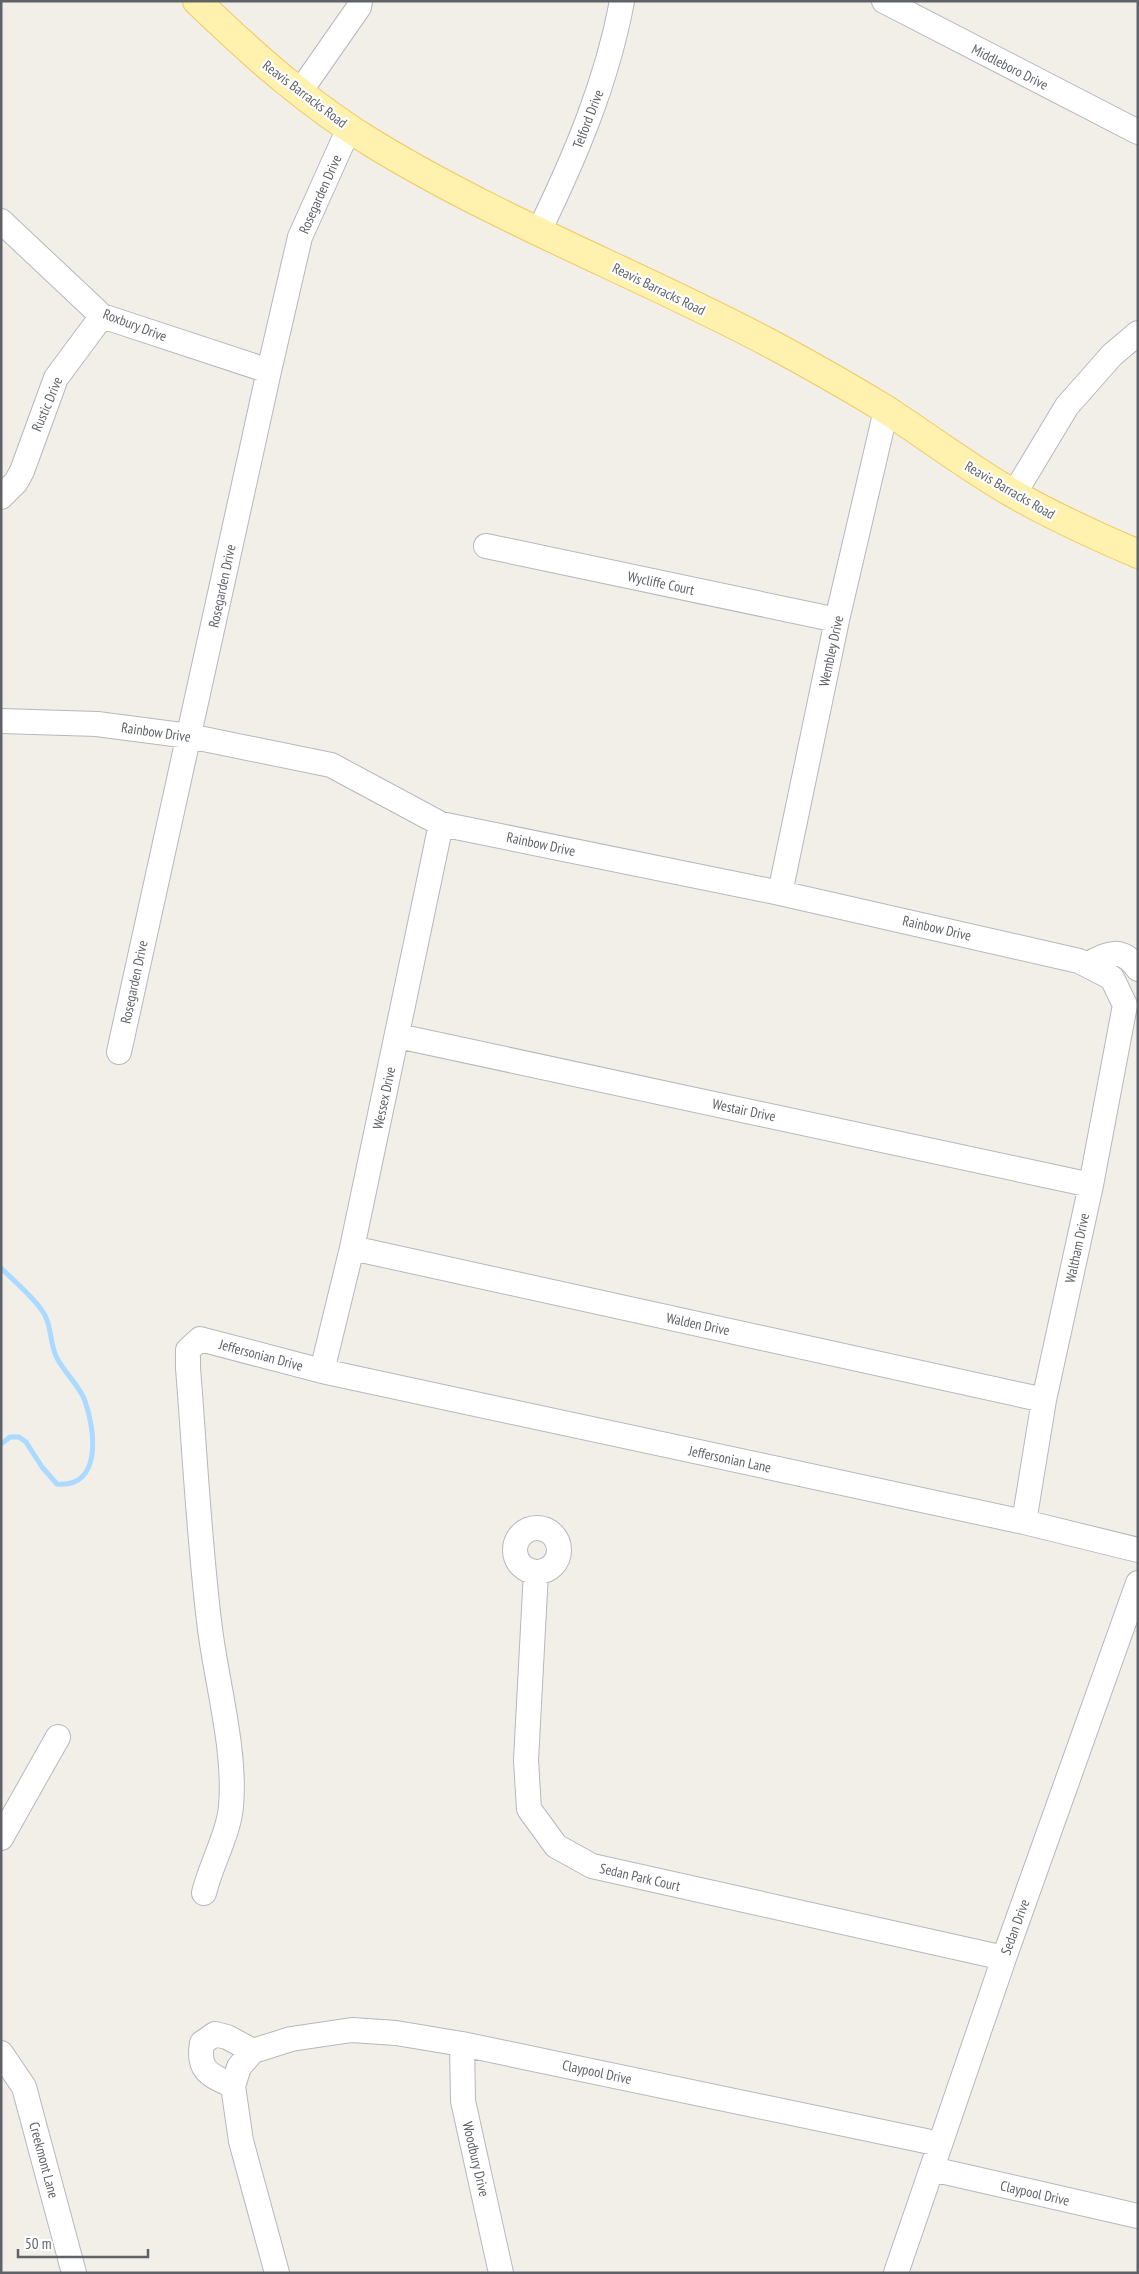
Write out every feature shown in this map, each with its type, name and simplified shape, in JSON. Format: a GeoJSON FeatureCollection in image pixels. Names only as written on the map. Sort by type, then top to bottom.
{"type":"FeatureCollection","features":[{"type":"Feature","properties":{"kind":"main road","name":"Reavis Barracks Road"},"geometry":{"type":"LineString","coordinates":[[197,1],[259,60],[299,93],[375,145],[445,184],[772,344],[832,377],[886,410],[1014,494],[1090,533],[1138,554]]}},
{"type":"Feature","properties":{"kind":"street"},"geometry":{"type":"LineString","coordinates":[[299,93],[359,7],[360,1]]}},
{"type":"Feature","properties":{"kind":"street","name":"Telford Drive"},"geometry":{"type":"LineString","coordinates":[[539,231],[564,179],[598,95],[614,42],[622,1]]}},
{"type":"Feature","properties":{"kind":"street","name":"Middleboro Drive"},"geometry":{"type":"LineString","coordinates":[[884,1],[1138,132]]}},
{"type":"Feature","properties":{"kind":"street","name":"Rosegarden Drive"},"geometry":{"type":"LineString","coordinates":[[119,1052],[300,238],[349,128]]}},
{"type":"Feature","properties":{"kind":"street","name":"Roxbury Drive"},"geometry":{"type":"LineString","coordinates":[[1,221],[102,316],[269,371]]}},
{"type":"Feature","properties":{"kind":"street","name":"Rustic Drive"},"geometry":{"type":"LineString","coordinates":[[1,497],[19,476],[56,378],[102,316]]}},
{"type":"Feature","properties":{"kind":"street"},"geometry":{"type":"LineString","coordinates":[[1014,494],[1067,406],[1112,355],[1138,333]]}},
{"type":"Feature","properties":{"kind":"street","name":"Wembley Drive"},"geometry":{"type":"LineString","coordinates":[[780,893],[837,620],[886,410]]}},
{"type":"Feature","properties":{"kind":"street","name":"Wycliffe Court"},"geometry":{"type":"LineString","coordinates":[[486,546],[837,620]]}},
{"type":"Feature","properties":{"kind":"street","name":"Rainbow Drive"},"geometry":{"type":"LineString","coordinates":[[1,721],[97,724],[189,736],[331,765],[441,824],[780,893],[1079,961],[1112,978]]}},
{"type":"Feature","properties":{"kind":"street","name":"Wessex Drive"},"geometry":{"type":"LineString","coordinates":[[322,1371],[352,1248],[441,824]]}},
{"type":"Feature","properties":{"kind":"street"},"geometry":{"type":"LineString","coordinates":[[1087,965],[1099,957],[1118,953],[1126,955],[1138,969]]}},
{"type":"Feature","properties":{"kind":"street","name":"Waltham Drive"},"geometry":{"type":"LineString","coordinates":[[1024,1522],[1044,1400],[1131,998],[1112,978]]}},
{"type":"Feature","properties":{"kind":"street","name":"Westair Drive"},"geometry":{"type":"LineString","coordinates":[[398,1036],[1091,1185]]}},
{"type":"Feature","properties":{"kind":"street","name":"Walden Drive"},"geometry":{"type":"LineString","coordinates":[[352,1248],[1044,1400]]}},
{"type":"Feature","properties":{"kind":"street","name":"Jeffersonian Drive"},"geometry":{"type":"LineString","coordinates":[[204,1893],[231,1807],[230,1772],[225,1719],[210,1630],[188,1350],[200,1339],[322,1371]]}},
{"type":"Feature","properties":{"kind":"street","name":"Jeffersonian Lane"},"geometry":{"type":"LineString","coordinates":[[322,1371],[1024,1522],[1138,1550]]}},
{"type":"Feature","properties":{"kind":"street","name":"Sedan Park Court"},"geometry":{"type":"LineString","coordinates":[[536,1572],[526,1760],[529,1809],[556,1846],[592,1866],[1004,1958]]}},
{"type":"Feature","properties":{"kind":"street","name":"Sedan Drive"},"geometry":{"type":"LineString","coordinates":[[896,2273],[1004,1958],[1138,1583]]}},
{"type":"Feature","properties":{"kind":"street"},"geometry":{"type":"LineString","coordinates":[[1,1838],[58,1737]]}},
{"type":"Feature","properties":{"kind":"street","name":"Claypool Drive"},"geometry":{"type":"LineString","coordinates":[[253,2051],[291,2039],[352,2030],[396,2033],[462,2044],[940,2144]]}},
{"type":"Feature","properties":{"kind":"street"},"geometry":{"type":"LineString","coordinates":[[232,2086],[206,2072],[200,2056],[202,2043],[215,2034],[227,2037],[253,2051],[239,2067],[232,2086],[241,2141],[277,2273]]}},
{"type":"Feature","properties":{"kind":"street","name":"Woodbury Drive"},"geometry":{"type":"LineString","coordinates":[[462,2044],[463,2101],[502,2273]]}},
{"type":"Feature","properties":{"kind":"street","name":"Creekmont Lane"},"geometry":{"type":"LineString","coordinates":[[1,2053],[24,2087],[74,2273]]}},
{"type":"Feature","properties":{"kind":"street","name":"Claypool Drive"},"geometry":{"type":"LineString","coordinates":[[932,2169],[1138,2216]]}},
{"type":"Feature","properties":{"kind":"waterway"},"geometry":{"type":"LineString","coordinates":[[1,1268],[32,1298],[45,1314],[56,1356],[85,1401],[89,1413],[93,1441],[89,1467],[82,1477],[72,1483],[57,1484],[42,1467],[26,1442],[19,1437],[10,1437],[1,1444]]}}]}
